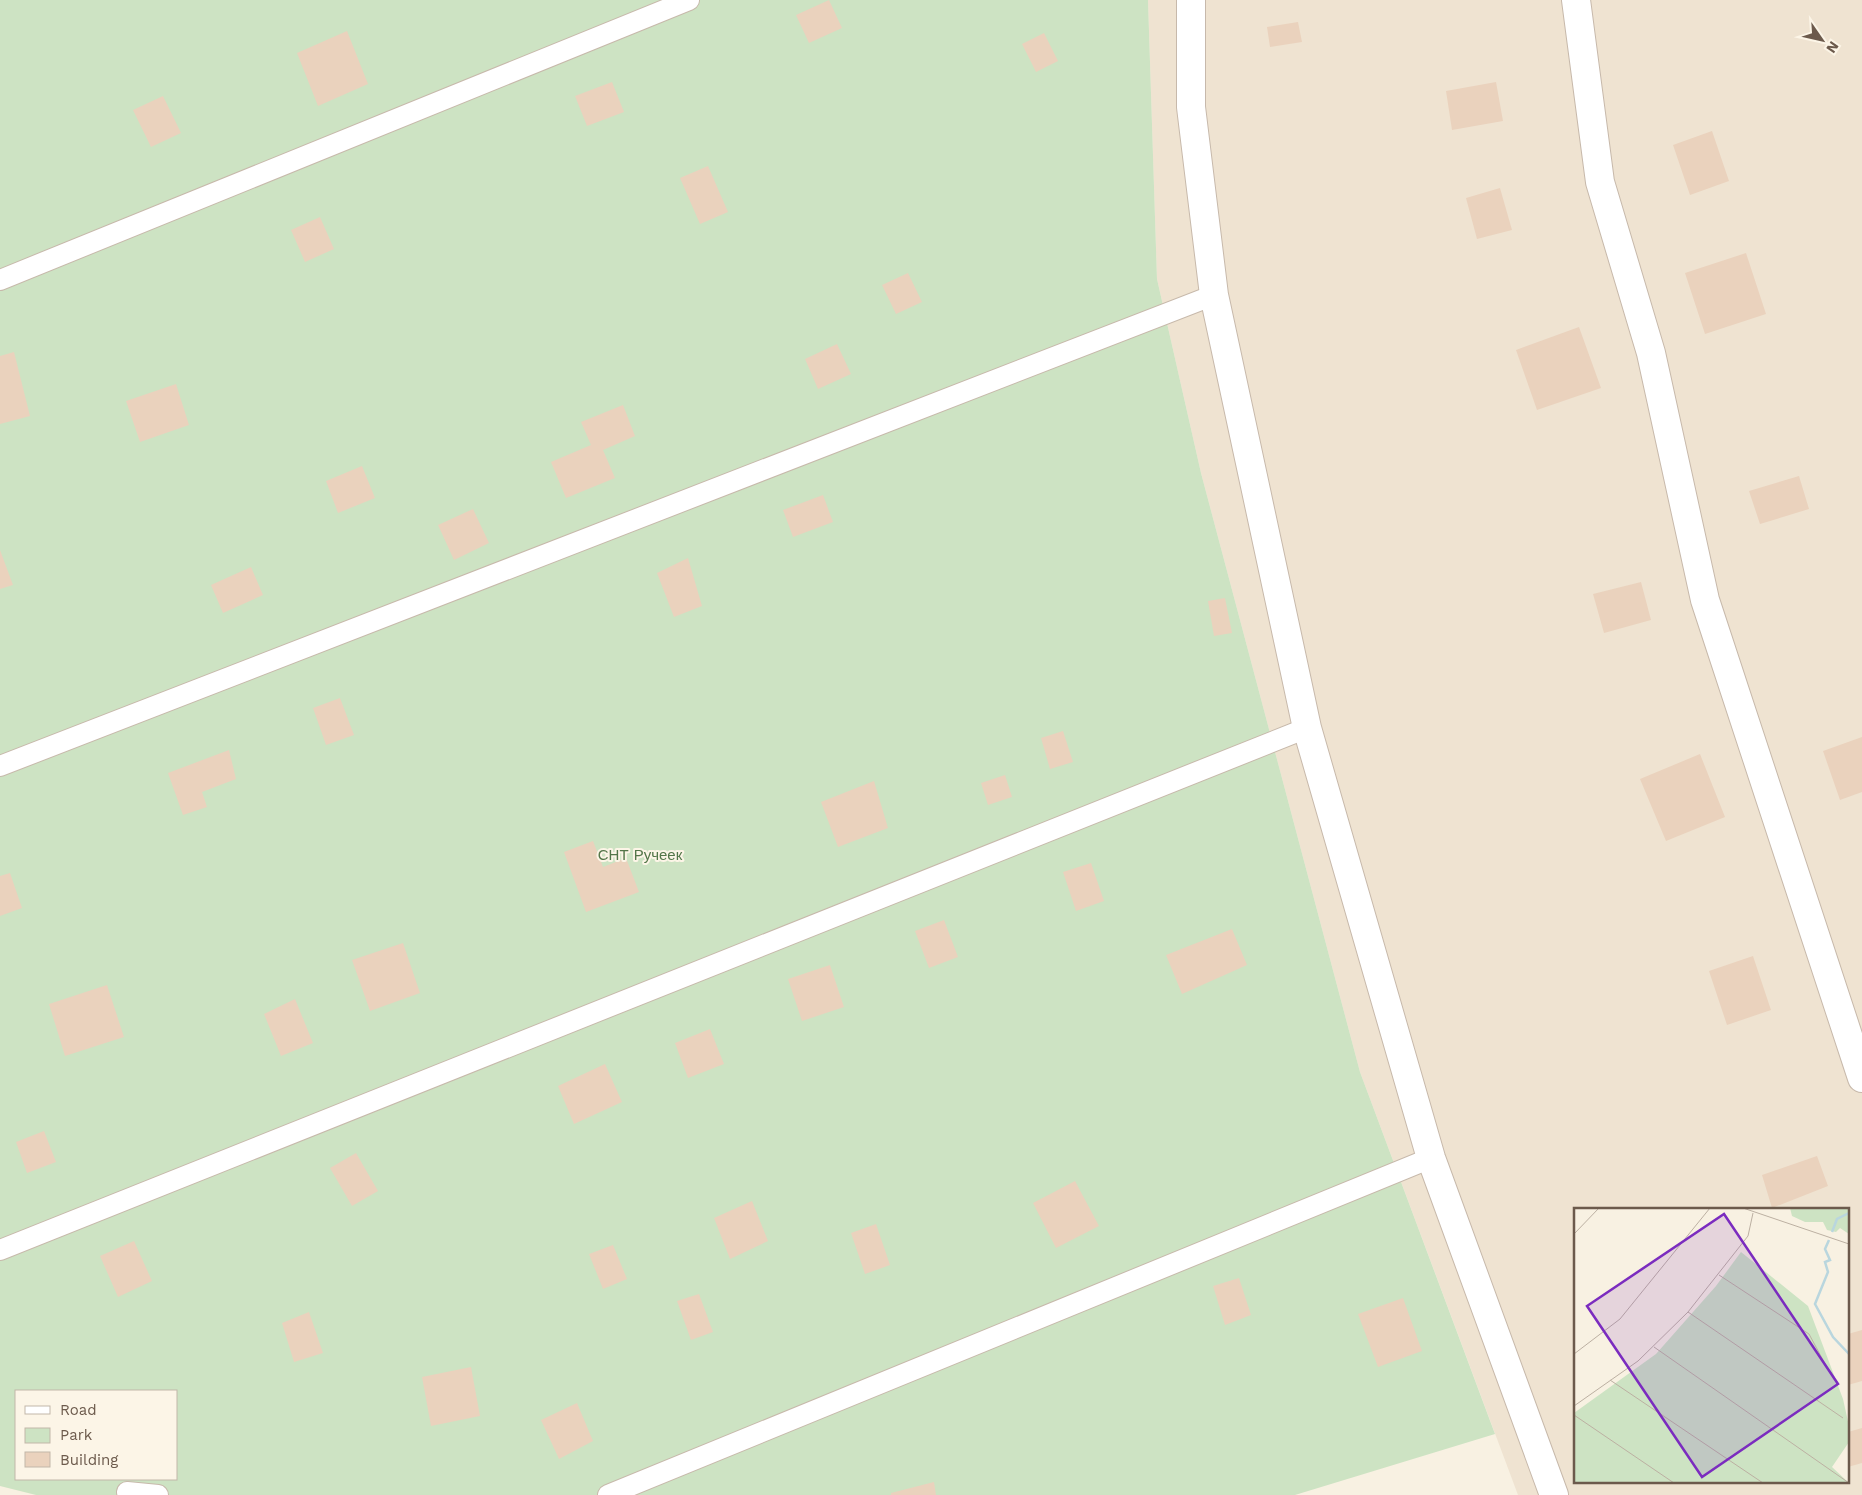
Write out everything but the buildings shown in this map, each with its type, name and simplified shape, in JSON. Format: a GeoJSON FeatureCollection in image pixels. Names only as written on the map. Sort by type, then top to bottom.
{"type":"FeatureCollection","features":[{"type":"Feature","properties":{"kind":"street"},"geometry":{"type":"LineString","coordinates":[[1191,0],[1191,107],[1214,295],[1307,728],[1431,1158],[1554,1495]]}},
{"type":"Feature","properties":{"kind":"street"},"geometry":{"type":"LineString","coordinates":[[1576,0],[1600,182],[1651,353],[1705,600],[1862,1078]]}},
{"type":"Feature","properties":{"kind":"lane"},"geometry":{"type":"LineString","coordinates":[[0,280],[689,0]]}},
{"type":"Feature","properties":{"kind":"lane"},"geometry":{"type":"LineString","coordinates":[[0,766],[1214,295]]}},
{"type":"Feature","properties":{"kind":"lane"},"geometry":{"type":"LineString","coordinates":[[0,1250],[1307,728]]}},
{"type":"Feature","properties":{"kind":"lane"},"geometry":{"type":"LineString","coordinates":[[608,1495],[1431,1158]]}},
{"type":"Feature","properties":{"kind":"lane"},"geometry":{"type":"LineString","coordinates":[[127,1492],[158,1495]]}},
{"type":"Feature","properties":{"kind":"shaded area"},"geometry":{"type":"Polygon","coordinates":[[[1148,0],[1862,0],[1862,1495],[1518,1495],[1360,1072],[1201,473],[1157,279],[1148,0]]]}},
{"type":"Feature","properties":{"kind":"green space","name":"СНТ Ручеек"},"geometry":{"type":"Polygon","coordinates":[[[0,0],[1148,0],[1157,279],[1201,473],[1360,1072],[1495,1434],[1295,1495],[36,1495],[0,1486],[0,0]]]}}]}
